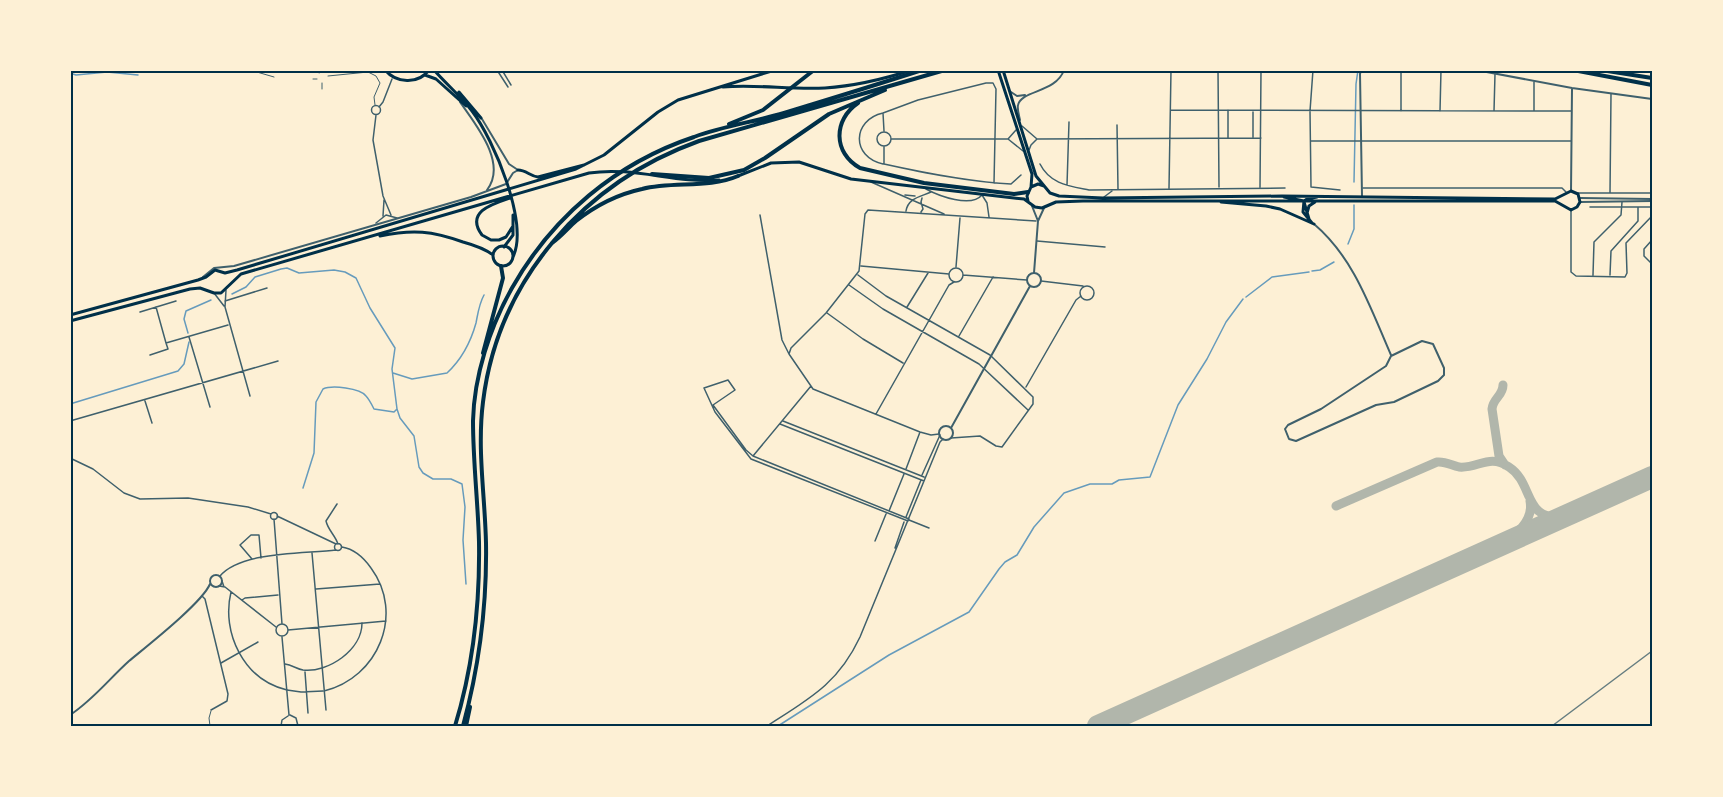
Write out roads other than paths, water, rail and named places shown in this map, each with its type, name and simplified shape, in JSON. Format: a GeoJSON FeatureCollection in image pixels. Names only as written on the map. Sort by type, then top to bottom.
{"type":"FeatureCollection","features":[{"type":"Feature","properties":{"kind":"highway"},"geometry":{"type":"LineString","coordinates":[[385,70],[393,78],[410,80],[424,75],[429,70]]}},
{"type":"Feature","properties":{"kind":"highway"},"geometry":{"type":"LineString","coordinates":[[434,70],[461,93],[481,118]]}},
{"type":"Feature","properties":{"kind":"highway"},"geometry":{"type":"LineString","coordinates":[[70,315],[204,277],[215,270],[225,273],[500,193],[586,165],[604,155],[658,112],[678,100],[775,70]]}},
{"type":"Feature","properties":{"kind":"highway"},"geometry":{"type":"LineString","coordinates":[[720,129],[757,113],[814,70]]}},
{"type":"Feature","properties":{"kind":"highway"},"geometry":{"type":"LineString","coordinates":[[715,87],[759,85],[824,88],[857,84],[922,70]]}},
{"type":"Feature","properties":{"kind":"highway"},"geometry":{"type":"LineString","coordinates":[[464,726],[478,654],[484,600],[486,543],[481,431],[486,379],[495,346],[512,304],[527,276],[549,245],[573,218],[615,184],[664,155],[699,141],[945,70]]}},
{"type":"Feature","properties":{"kind":"highway"},"geometry":{"type":"LineString","coordinates":[[998,70],[1019,126]]}},
{"type":"Feature","properties":{"kind":"highway"},"geometry":{"type":"LineString","coordinates":[[1003,70],[1036,176],[1050,193],[1050,200],[1045,206]]}},
{"type":"Feature","properties":{"kind":"highway"},"geometry":{"type":"LineString","coordinates":[[1573,70],[1653,85]]}},
{"type":"Feature","properties":{"kind":"highway"},"geometry":{"type":"LineString","coordinates":[[1601,70],[1653,78]]}},
{"type":"Feature","properties":{"kind":"highway"},"geometry":{"type":"LineString","coordinates":[[483,360],[499,314],[523,268],[568,213],[623,170],[662,149],[695,136],[782,113],[912,72]]}},
{"type":"Feature","properties":{"kind":"highway"},"geometry":{"type":"LineString","coordinates":[[424,75],[436,79],[471,113],[486,135],[501,171]]}},
{"type":"Feature","properties":{"kind":"highway"},"geometry":{"type":"LineString","coordinates":[[70,321],[174,292],[200,288],[221,293],[241,274],[542,186],[599,172],[624,171],[709,178],[744,170],[829,114],[914,79]]}},
{"type":"Feature","properties":{"kind":"highway"},"geometry":{"type":"LineString","coordinates":[[453,87],[481,123],[494,148],[513,211],[518,238],[510,263],[501,266]]}},
{"type":"Feature","properties":{"kind":"highway"},"geometry":{"type":"LineString","coordinates":[[868,96],[848,110],[841,124],[839,135],[842,147],[854,164],[867,170],[924,183],[1014,194],[1028,192]]}},
{"type":"Feature","properties":{"kind":"highway"},"geometry":{"type":"LineString","coordinates":[[1027,152],[1032,174],[1031,187],[1028,192],[1031,204]]}},
{"type":"Feature","properties":{"kind":"highway"},"geometry":{"type":"LineString","coordinates":[[549,245],[588,213],[626,194],[662,185],[720,182],[771,163],[790,161],[809,164],[851,179],[1024,199],[1035,207],[1062,201],[1555,201],[1571,210],[1577,207],[1580,200],[1574,192],[1566,192],[1562,204]]}},
{"type":"Feature","properties":{"kind":"highway"},"geometry":{"type":"LineString","coordinates":[[518,170],[538,177],[586,165]]}},
{"type":"Feature","properties":{"kind":"highway"},"geometry":{"type":"LineString","coordinates":[[652,174],[663,178],[700,181],[738,176]]}},
{"type":"Feature","properties":{"kind":"highway"},"geometry":{"type":"LineString","coordinates":[[1031,187],[1038,184],[1045,186]]}},
{"type":"Feature","properties":{"kind":"highway"},"geometry":{"type":"LineString","coordinates":[[514,224],[506,237],[491,240],[480,233],[477,220],[481,211],[486,207],[542,186]]}},
{"type":"Feature","properties":{"kind":"highway"},"geometry":{"type":"LineString","coordinates":[[1050,193],[1063,197],[1103,198],[1319,196],[1556,199],[1563,196]]}},
{"type":"Feature","properties":{"kind":"highway"},"geometry":{"type":"LineString","coordinates":[[1282,196],[1304,201],[1319,196]]}},
{"type":"Feature","properties":{"kind":"highway"},"geometry":{"type":"LineString","coordinates":[[1217,201],[1280,209],[1314,224]]}},
{"type":"Feature","properties":{"kind":"highway"},"geometry":{"type":"LineString","coordinates":[[1304,201],[1310,220]]}},
{"type":"Feature","properties":{"kind":"highway"},"geometry":{"type":"LineString","coordinates":[[1304,201],[1303,212],[1314,224]]}},
{"type":"Feature","properties":{"kind":"highway"},"geometry":{"type":"LineString","coordinates":[[1307,214],[1309,206],[1315,202]]}},
{"type":"Feature","properties":{"kind":"highway"},"geometry":{"type":"LineString","coordinates":[[501,266],[494,261],[493,255],[513,235],[513,211]]}},
{"type":"Feature","properties":{"kind":"highway"},"geometry":{"type":"LineString","coordinates":[[370,237],[406,231],[428,231],[480,247],[493,255]]}},
{"type":"Feature","properties":{"kind":"highway"},"geometry":{"type":"LineString","coordinates":[[504,246],[511,250],[513,257]]}},
{"type":"Feature","properties":{"kind":"highway"},"geometry":{"type":"LineString","coordinates":[[455,726],[472,655],[478,600],[479,542],[473,418],[484,348],[501,284],[501,266]]}},
{"type":"Feature","properties":{"kind":"highway"},"geometry":{"type":"LineString","coordinates":[[225,273],[229,278],[229,285]]}},
{"type":"Feature","properties":{"kind":"highway"},"geometry":{"type":"LineString","coordinates":[[204,277],[209,290]]}},
{"type":"Feature","properties":{"kind":"street"},"geometry":{"type":"LineString","coordinates":[[497,70],[508,87]]}},
{"type":"Feature","properties":{"kind":"street"},"geometry":{"type":"LineString","coordinates":[[502,70],[511,85]]}},
{"type":"Feature","properties":{"kind":"street"},"geometry":{"type":"LineString","coordinates":[[1008,139],[1019,126],[1019,101],[1053,85],[1059,80],[1064,70]]}},
{"type":"Feature","properties":{"kind":"street"},"geometry":{"type":"LineString","coordinates":[[1169,188],[1171,70]]}},
{"type":"Feature","properties":{"kind":"street"},"geometry":{"type":"LineString","coordinates":[[1218,70],[1219,188]]}},
{"type":"Feature","properties":{"kind":"street"},"geometry":{"type":"LineString","coordinates":[[1260,188],[1261,70]]}},
{"type":"Feature","properties":{"kind":"street"},"geometry":{"type":"LineString","coordinates":[[1313,70],[1310,111],[1311,187],[1340,190]]}},
{"type":"Feature","properties":{"kind":"street"},"geometry":{"type":"LineString","coordinates":[[1361,70],[1359,74],[1362,197]]}},
{"type":"Feature","properties":{"kind":"street"},"geometry":{"type":"LineString","coordinates":[[1401,70],[1401,112]]}},
{"type":"Feature","properties":{"kind":"street"},"geometry":{"type":"LineString","coordinates":[[1440,112],[1441,70]]}},
{"type":"Feature","properties":{"kind":"street"},"geometry":{"type":"LineString","coordinates":[[1476,70],[1572,88],[1653,99]]}},
{"type":"Feature","properties":{"kind":"street"},"geometry":{"type":"LineString","coordinates":[[1494,111],[1495,74]]}},
{"type":"Feature","properties":{"kind":"street"},"geometry":{"type":"LineString","coordinates":[[374,226],[382,216],[383,196],[373,138],[376,115],[380,112],[379,107],[393,78]]}},
{"type":"Feature","properties":{"kind":"street"},"geometry":{"type":"LineString","coordinates":[[1534,81],[1534,111]]}},
{"type":"Feature","properties":{"kind":"street"},"geometry":{"type":"LineString","coordinates":[[994,183],[996,89],[993,83],[918,100],[876,115],[862,127],[859,140],[864,154],[869,159],[884,164],[994,183],[1011,183],[1022,174]]}},
{"type":"Feature","properties":{"kind":"street"},"geometry":{"type":"LineString","coordinates":[[1572,88],[1574,192],[1653,193]]}},
{"type":"Feature","properties":{"kind":"street"},"geometry":{"type":"LineString","coordinates":[[1009,91],[1017,96],[1028,95]]}},
{"type":"Feature","properties":{"kind":"street"},"geometry":{"type":"LineString","coordinates":[[1610,193],[1611,93]]}},
{"type":"Feature","properties":{"kind":"street"},"geometry":{"type":"LineString","coordinates":[[457,97],[481,135],[493,161],[494,178],[485,192]]}},
{"type":"Feature","properties":{"kind":"street"},"geometry":{"type":"LineString","coordinates":[[376,115],[371,111],[375,105],[379,107]]}},
{"type":"Feature","properties":{"kind":"street"},"geometry":{"type":"LineString","coordinates":[[1171,110],[1572,111]]}},
{"type":"Feature","properties":{"kind":"street"},"geometry":{"type":"LineString","coordinates":[[1228,110],[1228,138]]}},
{"type":"Feature","properties":{"kind":"street"},"geometry":{"type":"LineString","coordinates":[[1253,110],[1253,138]]}},
{"type":"Feature","properties":{"kind":"street"},"geometry":{"type":"LineString","coordinates":[[883,113],[884,131]]}},
{"type":"Feature","properties":{"kind":"street"},"geometry":{"type":"LineString","coordinates":[[204,277],[214,268],[234,266],[374,226],[506,184],[513,173],[518,170],[506,160],[481,118]]}},
{"type":"Feature","properties":{"kind":"street"},"geometry":{"type":"LineString","coordinates":[[1067,186],[1069,122]]}},
{"type":"Feature","properties":{"kind":"street"},"geometry":{"type":"LineString","coordinates":[[1118,125],[1118,190]]}},
{"type":"Feature","properties":{"kind":"street"},"geometry":{"type":"LineString","coordinates":[[1019,126],[1037,139],[1261,138]]}},
{"type":"Feature","properties":{"kind":"street"},"geometry":{"type":"LineString","coordinates":[[884,131],[890,134],[892,139]]}},
{"type":"Feature","properties":{"kind":"street"},"geometry":{"type":"LineString","coordinates":[[884,131],[879,133],[877,138],[878,143],[885,146]]}},
{"type":"Feature","properties":{"kind":"street"},"geometry":{"type":"LineString","coordinates":[[892,139],[1008,139],[1027,152],[1037,139]]}},
{"type":"Feature","properties":{"kind":"street"},"geometry":{"type":"LineString","coordinates":[[885,146],[892,139]]}},
{"type":"Feature","properties":{"kind":"street"},"geometry":{"type":"LineString","coordinates":[[1311,141],[1572,141]]}},
{"type":"Feature","properties":{"kind":"street"},"geometry":{"type":"LineString","coordinates":[[884,164],[885,146]]}},
{"type":"Feature","properties":{"kind":"street"},"geometry":{"type":"LineString","coordinates":[[1040,164],[1045,173],[1054,180],[1067,186],[1089,190],[1285,188]]}},
{"type":"Feature","properties":{"kind":"street"},"geometry":{"type":"LineString","coordinates":[[867,181],[947,215]]}},
{"type":"Feature","properties":{"kind":"street"},"geometry":{"type":"LineString","coordinates":[[924,188],[931,192],[972,201],[982,195],[987,202],[988,218]]}},
{"type":"Feature","properties":{"kind":"street"},"geometry":{"type":"LineString","coordinates":[[1362,188],[1562,188],[1566,192]]}},
{"type":"Feature","properties":{"kind":"street"},"geometry":{"type":"LineString","coordinates":[[1103,198],[1112,190]]}},
{"type":"Feature","properties":{"kind":"street"},"geometry":{"type":"LineString","coordinates":[[901,195],[923,196],[931,192]]}},
{"type":"Feature","properties":{"kind":"street"},"geometry":{"type":"LineString","coordinates":[[383,196],[391,215]]}},
{"type":"Feature","properties":{"kind":"street"},"geometry":{"type":"LineString","coordinates":[[906,212],[908,204],[917,196]]}},
{"type":"Feature","properties":{"kind":"street"},"geometry":{"type":"LineString","coordinates":[[921,213],[923,196]]}},
{"type":"Feature","properties":{"kind":"street"},"geometry":{"type":"LineString","coordinates":[[1580,200],[1653,200]]}},
{"type":"Feature","properties":{"kind":"street"},"geometry":{"type":"LineString","coordinates":[[1580,200],[1653,200]]}},
{"type":"Feature","properties":{"kind":"street"},"geometry":{"type":"LineString","coordinates":[[1593,276],[1594,242],[1621,215],[1622,201]]}},
{"type":"Feature","properties":{"kind":"street"},"geometry":{"type":"LineString","coordinates":[[1031,204],[1038,221]]}},
{"type":"Feature","properties":{"kind":"street"},"geometry":{"type":"LineString","coordinates":[[1034,273],[1038,221],[1045,206]]}},
{"type":"Feature","properties":{"kind":"street"},"geometry":{"type":"LineString","coordinates":[[1590,207],[1653,207]]}},
{"type":"Feature","properties":{"kind":"street"},"geometry":{"type":"LineString","coordinates":[[1610,276],[1611,251],[1638,221],[1638,207]]}},
{"type":"Feature","properties":{"kind":"street"},"geometry":{"type":"LineString","coordinates":[[789,354],[791,348],[826,313],[857,275],[861,266],[867,210],[1038,221]]}},
{"type":"Feature","properties":{"kind":"street"},"geometry":{"type":"LineString","coordinates":[[1571,210],[1571,272],[1576,276],[1625,277],[1627,273],[1626,243],[1653,216]]}},
{"type":"Feature","properties":{"kind":"street"},"geometry":{"type":"LineString","coordinates":[[382,216],[391,215],[398,219]]}},
{"type":"Feature","properties":{"kind":"street"},"geometry":{"type":"LineString","coordinates":[[760,215],[782,340],[789,354],[815,390],[920,432],[939,435],[943,439]]}},
{"type":"Feature","properties":{"kind":"street"},"geometry":{"type":"LineString","coordinates":[[956,267],[960,216]]}},
{"type":"Feature","properties":{"kind":"street"},"geometry":{"type":"LineString","coordinates":[[1314,224],[1348,261],[1391,356]]}},
{"type":"Feature","properties":{"kind":"street"},"geometry":{"type":"LineString","coordinates":[[1653,240],[1644,249],[1644,256],[1653,264]]}},
{"type":"Feature","properties":{"kind":"street"},"geometry":{"type":"LineString","coordinates":[[1036,241],[1105,247]]}},
{"type":"Feature","properties":{"kind":"street"},"geometry":{"type":"LineString","coordinates":[[861,266],[949,274]]}},
{"type":"Feature","properties":{"kind":"street"},"geometry":{"type":"LineString","coordinates":[[954,282],[949,274],[951,269],[956,267]]}},
{"type":"Feature","properties":{"kind":"street"},"geometry":{"type":"LineString","coordinates":[[956,267],[963,275]]}},
{"type":"Feature","properties":{"kind":"street"},"geometry":{"type":"LineString","coordinates":[[906,308],[928,272]]}},
{"type":"Feature","properties":{"kind":"street"},"geometry":{"type":"LineString","coordinates":[[1027,280],[1029,275],[1034,273]]}},
{"type":"Feature","properties":{"kind":"street"},"geometry":{"type":"LineString","coordinates":[[1034,273],[1040,277],[1041,281]]}},
{"type":"Feature","properties":{"kind":"street"},"geometry":{"type":"LineString","coordinates":[[857,275],[906,308],[990,355],[1025,388],[1034,400],[1002,447],[980,436],[943,439],[923,479]]}},
{"type":"Feature","properties":{"kind":"street"},"geometry":{"type":"LineString","coordinates":[[963,275],[1027,280]]}},
{"type":"Feature","properties":{"kind":"street"},"geometry":{"type":"LineString","coordinates":[[876,414],[949,285],[961,280],[963,275]]}},
{"type":"Feature","properties":{"kind":"street"},"geometry":{"type":"LineString","coordinates":[[958,337],[993,277]]}},
{"type":"Feature","properties":{"kind":"street"},"geometry":{"type":"LineString","coordinates":[[1027,280],[1030,286],[1036,288],[1041,281]]}},
{"type":"Feature","properties":{"kind":"street"},"geometry":{"type":"LineString","coordinates":[[1041,281],[1093,288],[1094,295],[1091,299],[1087,300],[1081,296]]}},
{"type":"Feature","properties":{"kind":"street"},"geometry":{"type":"LineString","coordinates":[[848,285],[983,368],[1028,410]]}},
{"type":"Feature","properties":{"kind":"street"},"geometry":{"type":"LineString","coordinates":[[951,438],[953,434],[951,428],[1030,286]]}},
{"type":"Feature","properties":{"kind":"street"},"geometry":{"type":"LineString","coordinates":[[1081,296],[1080,291],[1084,287]]}},
{"type":"Feature","properties":{"kind":"street"},"geometry":{"type":"LineString","coordinates":[[224,301],[267,288]]}},
{"type":"Feature","properties":{"kind":"street"},"geometry":{"type":"LineString","coordinates":[[226,289],[225,307],[250,396]]}},
{"type":"Feature","properties":{"kind":"street"},"geometry":{"type":"LineString","coordinates":[[214,293],[225,307]]}},
{"type":"Feature","properties":{"kind":"street"},"geometry":{"type":"LineString","coordinates":[[1025,388],[1076,300],[1081,296]]}},
{"type":"Feature","properties":{"kind":"street"},"geometry":{"type":"LineString","coordinates":[[140,312],[176,301]]}},
{"type":"Feature","properties":{"kind":"street"},"geometry":{"type":"LineString","coordinates":[[150,355],[168,349],[156,307]]}},
{"type":"Feature","properties":{"kind":"street"},"geometry":{"type":"LineString","coordinates":[[826,313],[863,339],[904,363]]}},
{"type":"Feature","properties":{"kind":"street"},"geometry":{"type":"LineString","coordinates":[[166,343],[230,325]]}},
{"type":"Feature","properties":{"kind":"street"},"geometry":{"type":"LineString","coordinates":[[189,337],[210,407]]}},
{"type":"Feature","properties":{"kind":"street"},"geometry":{"type":"LineString","coordinates":[[1422,341],[1430,342],[1435,346],[1444,368],[1444,375],[1438,381],[1394,402],[1376,405],[1296,441],[1288,439],[1285,429],[1288,425],[1321,409],[1386,366],[1391,356],[1422,341]]}},
{"type":"Feature","properties":{"kind":"street"},"geometry":{"type":"LineString","coordinates":[[70,421],[279,361]]}},
{"type":"Feature","properties":{"kind":"street"},"geometry":{"type":"LineString","coordinates":[[713,405],[735,390],[728,380],[705,388],[706,396],[752,457],[929,528]]}},
{"type":"Feature","properties":{"kind":"street"},"geometry":{"type":"LineString","coordinates":[[752,457],[812,386]]}},
{"type":"Feature","properties":{"kind":"street"},"geometry":{"type":"LineString","coordinates":[[145,401],[152,423]]}},
{"type":"Feature","properties":{"kind":"street"},"geometry":{"type":"LineString","coordinates":[[783,421],[923,479]]}},
{"type":"Feature","properties":{"kind":"street"},"geometry":{"type":"LineString","coordinates":[[780,424],[905,471]]}},
{"type":"Feature","properties":{"kind":"street"},"geometry":{"type":"LineString","coordinates":[[767,726],[818,692],[838,674],[846,662],[860,636],[896,549],[895,545],[907,520],[942,427],[951,428]]}},
{"type":"Feature","properties":{"kind":"street"},"geometry":{"type":"LineString","coordinates":[[875,541],[920,432]]}},
{"type":"Feature","properties":{"kind":"street"},"geometry":{"type":"LineString","coordinates":[[70,458],[93,469],[124,493],[140,499],[188,498],[275,513],[277,516],[356,552],[366,561],[381,584],[385,600],[386,621],[380,645],[363,670],[346,683],[324,691],[286,690],[260,677],[246,664],[239,653],[229,627],[231,592]]}},
{"type":"Feature","properties":{"kind":"street"},"geometry":{"type":"LineString","coordinates":[[336,550],[333,533],[328,528],[326,519],[337,504]]}},
{"type":"Feature","properties":{"kind":"street"},"geometry":{"type":"LineString","coordinates":[[271,514],[274,519],[282,624]]}},
{"type":"Feature","properties":{"kind":"street"},"geometry":{"type":"LineString","coordinates":[[274,519],[277,516]]}},
{"type":"Feature","properties":{"kind":"street"},"geometry":{"type":"LineString","coordinates":[[252,560],[240,546],[251,535],[259,535],[261,558]]}},
{"type":"Feature","properties":{"kind":"street"},"geometry":{"type":"LineString","coordinates":[[70,715],[94,696],[202,596],[212,576],[220,576],[228,568],[252,560],[340,551],[342,547]]}},
{"type":"Feature","properties":{"kind":"street"},"geometry":{"type":"LineString","coordinates":[[312,553],[326,710]]}},
{"type":"Feature","properties":{"kind":"street"},"geometry":{"type":"LineString","coordinates":[[220,576],[225,587],[276,627]]}},
{"type":"Feature","properties":{"kind":"street"},"geometry":{"type":"LineString","coordinates":[[207,590],[222,581]]}},
{"type":"Feature","properties":{"kind":"street"},"geometry":{"type":"LineString","coordinates":[[210,584],[225,587]]}},
{"type":"Feature","properties":{"kind":"street"},"geometry":{"type":"LineString","coordinates":[[315,590],[381,584]]}},
{"type":"Feature","properties":{"kind":"street"},"geometry":{"type":"LineString","coordinates":[[242,600],[279,595]]}},
{"type":"Feature","properties":{"kind":"street"},"geometry":{"type":"LineString","coordinates":[[202,596],[205,599],[228,694],[227,699],[211,710]]}},
{"type":"Feature","properties":{"kind":"street"},"geometry":{"type":"LineString","coordinates":[[288,630],[386,621]]}},
{"type":"Feature","properties":{"kind":"street"},"geometry":{"type":"LineString","coordinates":[[285,664],[304,670],[322,668],[336,662],[348,653],[357,640],[362,623]]}},
{"type":"Feature","properties":{"kind":"street"},"geometry":{"type":"LineString","coordinates":[[276,627],[282,624]]}},
{"type":"Feature","properties":{"kind":"street"},"geometry":{"type":"LineString","coordinates":[[282,624],[287,626],[288,630]]}},
{"type":"Feature","properties":{"kind":"street"},"geometry":{"type":"LineString","coordinates":[[276,627],[276,633],[282,637],[289,715]]}},
{"type":"Feature","properties":{"kind":"street"},"geometry":{"type":"LineString","coordinates":[[282,637],[288,630]]}},
{"type":"Feature","properties":{"kind":"street"},"geometry":{"type":"LineString","coordinates":[[221,664],[258,642]]}},
{"type":"Feature","properties":{"kind":"street"},"geometry":{"type":"LineString","coordinates":[[304,670],[308,713]]}},
{"type":"Feature","properties":{"kind":"street"},"geometry":{"type":"LineString","coordinates":[[281,726],[282,720],[289,715]]}},
{"type":"Feature","properties":{"kind":"street"},"geometry":{"type":"LineString","coordinates":[[289,715],[296,718],[298,726]]}},
{"type":"Feature","properties":{"kind":"lane"},"geometry":{"type":"LineString","coordinates":[[250,70],[274,77]]}},
{"type":"Feature","properties":{"kind":"lane"},"geometry":{"type":"LineString","coordinates":[[315,70],[319,73]]}},
{"type":"Feature","properties":{"kind":"lane"},"geometry":{"type":"LineString","coordinates":[[328,76],[349,76],[365,72],[376,76],[380,83],[374,97],[375,105]]}},
{"type":"Feature","properties":{"kind":"lane"},"geometry":{"type":"LineString","coordinates":[[365,72],[367,77]]}},
{"type":"Feature","properties":{"kind":"lane"},"geometry":{"type":"LineString","coordinates":[[322,82],[322,89]]}},
{"type":"Feature","properties":{"kind":"lane"},"geometry":{"type":"LineString","coordinates":[[369,135],[373,138]]}},
{"type":"Feature","properties":{"kind":"lane"},"geometry":{"type":"LineString","coordinates":[[210,726],[211,710]]}},
{"type":"Feature","properties":{"kind":"waterway"},"geometry":{"type":"LineString","coordinates":[[1354,182],[1358,70]]}},
{"type":"Feature","properties":{"kind":"waterway"},"geometry":{"type":"LineString","coordinates":[[70,73],[76,75],[107,72],[138,75]]}},
{"type":"Feature","properties":{"kind":"waterway"},"geometry":{"type":"LineString","coordinates":[[1348,244],[1354,229],[1354,205]]}},
{"type":"Feature","properties":{"kind":"waterway"},"geometry":{"type":"LineString","coordinates":[[1312,271],[1320,270],[1334,262]]}},
{"type":"Feature","properties":{"kind":"waterway"},"geometry":{"type":"LineString","coordinates":[[232,294],[246,287],[255,277],[287,268],[299,273],[334,270],[345,272],[356,278],[370,308],[395,348],[392,369],[397,409],[400,418],[414,436],[419,467],[423,473],[433,479],[451,479],[462,484],[465,507],[463,540],[466,584]]}},
{"type":"Feature","properties":{"kind":"waterway"},"geometry":{"type":"LineString","coordinates":[[1246,297],[1272,277],[1309,272]]}},
{"type":"Feature","properties":{"kind":"waterway"},"geometry":{"type":"LineString","coordinates":[[393,373],[412,379],[447,373],[457,362],[468,343],[484,295]]}},
{"type":"Feature","properties":{"kind":"waterway"},"geometry":{"type":"LineString","coordinates":[[778,726],[889,655],[969,612],[999,569],[1005,562],[1017,555],[1034,527],[1064,493],[1090,484],[1112,484],[1119,480],[1150,477],[1178,405],[1207,359],[1226,322],[1243,299]]}},
{"type":"Feature","properties":{"kind":"waterway"},"geometry":{"type":"LineString","coordinates":[[188,333],[184,319],[186,311],[211,300]]}},
{"type":"Feature","properties":{"kind":"waterway"},"geometry":{"type":"LineString","coordinates":[[70,404],[178,371],[184,364],[189,342]]}},
{"type":"Feature","properties":{"kind":"waterway"},"geometry":{"type":"LineString","coordinates":[[303,488],[314,453],[316,402],[323,389],[333,387],[352,389],[363,393],[374,409],[394,412],[397,409]]}},
{"type":"Feature","properties":{"kind":"railway"},"geometry":{"type":"LineString","coordinates":[[1552,726],[1652,651]]}}]}
